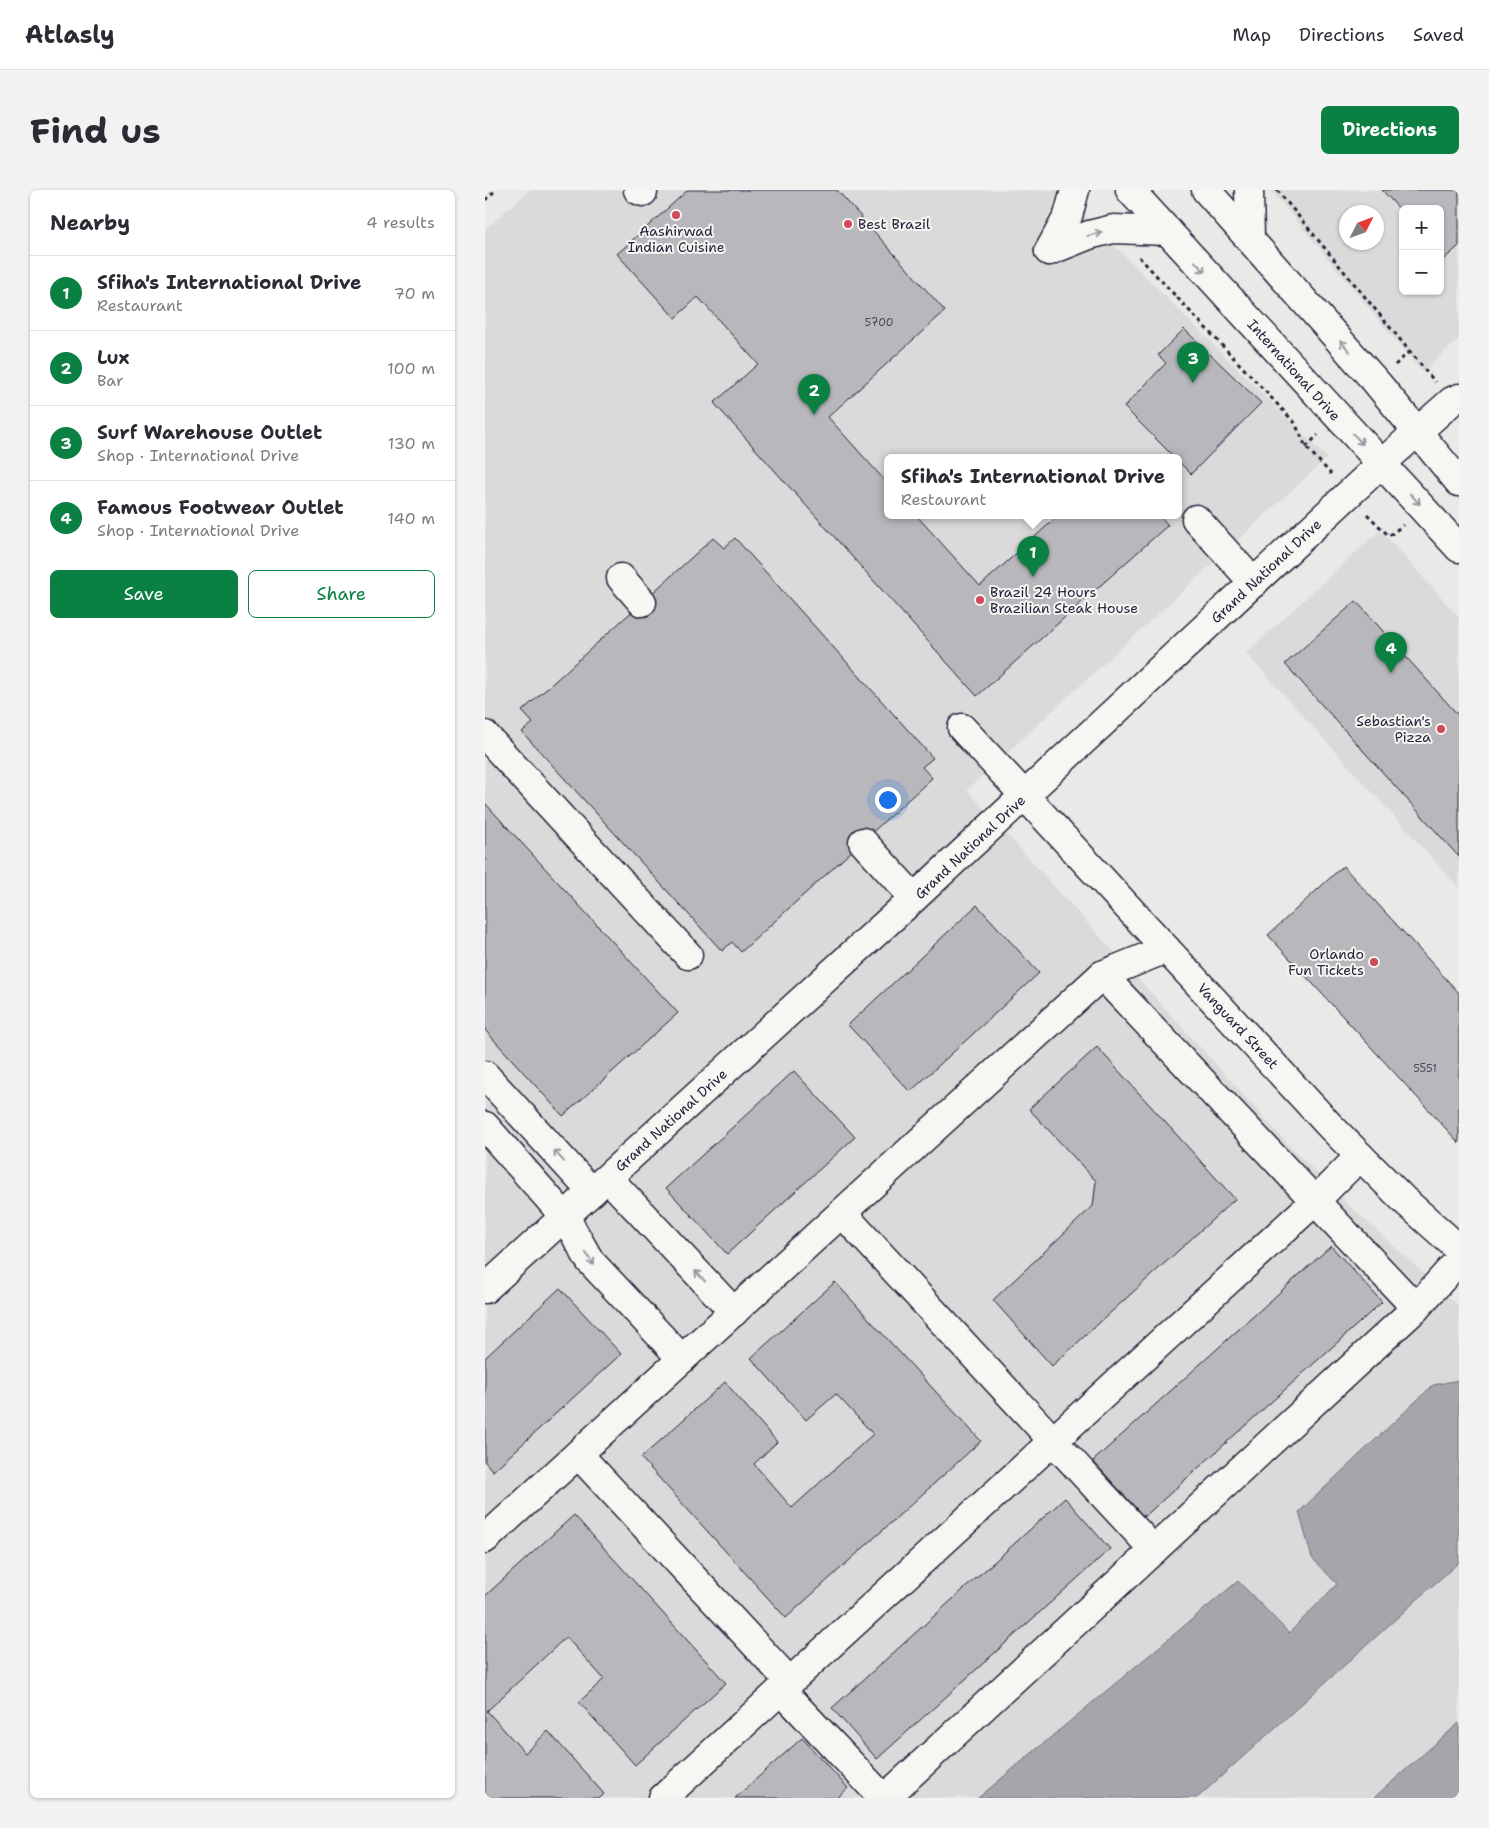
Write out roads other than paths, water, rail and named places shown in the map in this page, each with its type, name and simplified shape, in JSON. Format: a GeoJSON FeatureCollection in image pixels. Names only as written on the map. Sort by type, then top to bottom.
{"type":"FeatureCollection","features":[{"type":"Feature","properties":{"kind":"street"},"geometry":{"type":"LineString","coordinates":[[1075,190],[1068,216],[1049,251],[1089,235],[1113,229],[1168,231]]}},
{"type":"Feature","properties":{"kind":"street","name":"International Drive"},"geometry":{"type":"LineString","coordinates":[[1130,190],[1459,548]]}},
{"type":"Feature","properties":{"kind":"street"},"geometry":{"type":"LineString","coordinates":[[1207,190],[1459,482]]}},
{"type":"Feature","properties":{"kind":"street"},"geometry":{"type":"LineString","coordinates":[[1249,190],[1250,239]]}},
{"type":"Feature","properties":{"kind":"street","name":"Grand National Drive"},"geometry":{"type":"LineString","coordinates":[[485,1289],[1025,796],[1457,393]]}},
{"type":"Feature","properties":{"kind":"street"},"geometry":{"type":"LineString","coordinates":[[1196,518],[1253,583]]}},
{"type":"Feature","properties":{"kind":"street"},"geometry":{"type":"LineString","coordinates":[[621,578],[642,602]]}},
{"type":"Feature","properties":{"kind":"street","name":"Vanguard Street"},"geometry":{"type":"LineString","coordinates":[[962,728],[1360,1156],[1404,1200],[1459,1249]]}},
{"type":"Feature","properties":{"kind":"street"},"geometry":{"type":"LineString","coordinates":[[485,735],[688,955]]}},
{"type":"Feature","properties":{"kind":"street"},"geometry":{"type":"LineString","coordinates":[[863,842],[914,898]]}},
{"type":"Feature","properties":{"kind":"street"},"geometry":{"type":"LineString","coordinates":[[485,1539],[1102,975],[1166,948]]}},
{"type":"Feature","properties":{"kind":"street"},"geometry":{"type":"LineString","coordinates":[[1102,975],[1416,1308]]}},
{"type":"Feature","properties":{"kind":"street"},"geometry":{"type":"LineString","coordinates":[[485,1075],[734,1312]]}},
{"type":"Feature","properties":{"kind":"street"},"geometry":{"type":"LineString","coordinates":[[485,1126],[565,1216],[590,1261],[682,1359]]}},
{"type":"Feature","properties":{"kind":"street"},"geometry":{"type":"LineString","coordinates":[[663,1798],[1315,1201],[1360,1156]]}},
{"type":"Feature","properties":{"kind":"street"},"geometry":{"type":"LineString","coordinates":[[842,1213],[1154,1550]]}},
{"type":"Feature","properties":{"kind":"street"},"geometry":{"type":"LineString","coordinates":[[578,1454],[884,1798],[1416,1308],[1459,1260]]}},
{"type":"Feature","properties":{"kind":"place","name":"Aashirwad Indian Cuisine"},"geometry":{"type":"Point","coordinates":[676,215]}},
{"type":"Feature","properties":{"kind":"place","name":"Best Brazil"},"geometry":{"type":"Point","coordinates":[848,224]}},
{"type":"Feature","properties":{"kind":"place","name":"Surf Warehouse Outlet"},"geometry":{"type":"Point","coordinates":[1193,383]}},
{"type":"Feature","properties":{"kind":"place","name":"Lux"},"geometry":{"type":"Point","coordinates":[814,415]}},
{"type":"Feature","properties":{"kind":"place","name":"Sfiha's International Drive"},"geometry":{"type":"Point","coordinates":[1033,577]}},
{"type":"Feature","properties":{"kind":"place","name":"Brazil 24 Hours Brazilian Steak House"},"geometry":{"type":"Point","coordinates":[980,600]}},
{"type":"Feature","properties":{"kind":"place","name":"Famous Footwear Outlet"},"geometry":{"type":"Point","coordinates":[1391,673]}},
{"type":"Feature","properties":{"kind":"place","name":"Sebastian's Pizza"},"geometry":{"type":"Point","coordinates":[1441,729]}},
{"type":"Feature","properties":{"kind":"place","name":"Orlando Fun Tickets"},"geometry":{"type":"Point","coordinates":[1374,962]}}]}
